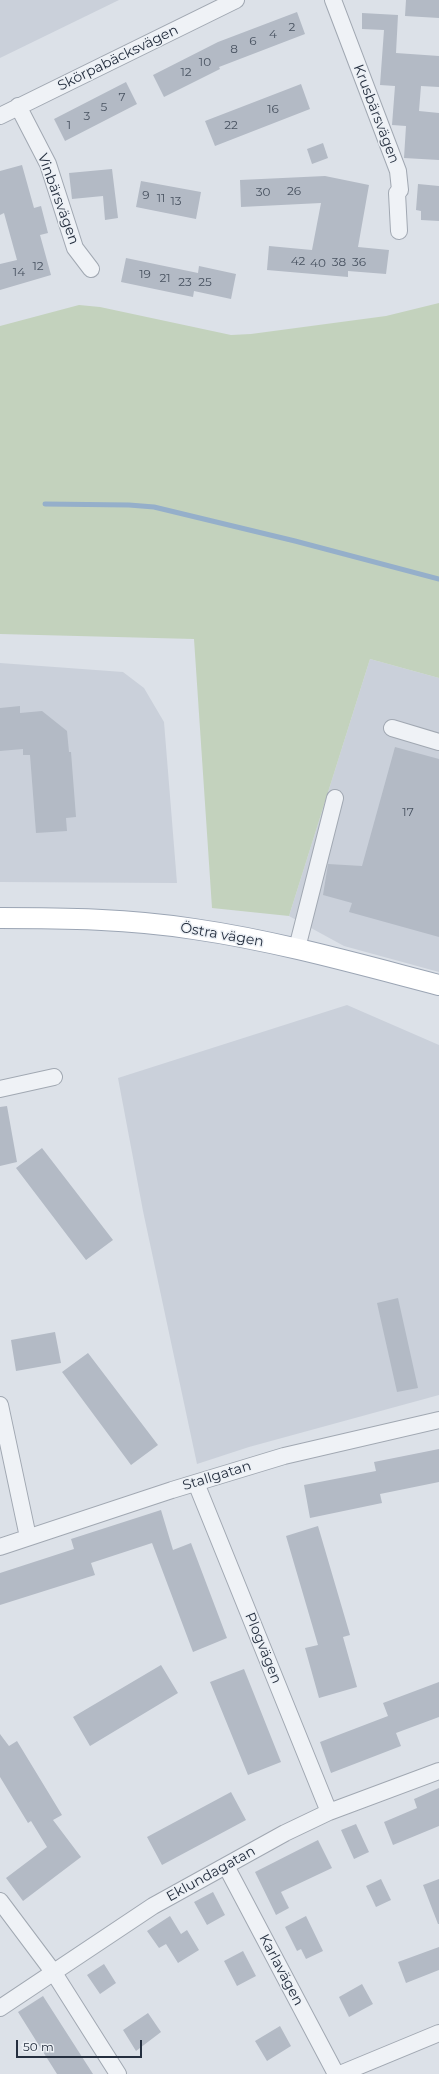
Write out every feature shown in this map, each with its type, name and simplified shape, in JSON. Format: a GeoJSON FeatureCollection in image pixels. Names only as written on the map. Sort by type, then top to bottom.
{"type":"FeatureCollection","features":[{"type":"Feature","properties":{"kind":"main road","name":"Östra vägen"},"geometry":{"type":"LineString","coordinates":[[0,918],[63,918],[130,921],[194,929],[297,948],[439,985]]}},
{"type":"Feature","properties":{"kind":"street","name":"Skörpabäcksvägen"},"geometry":{"type":"LineString","coordinates":[[0,116],[236,0]]}},
{"type":"Feature","properties":{"kind":"street","name":"Krusbärsvägen"},"geometry":{"type":"LineString","coordinates":[[333,0],[398,171],[400,190],[397,194],[399,231]]}},
{"type":"Feature","properties":{"kind":"street","name":"Vinbärsvägen"},"geometry":{"type":"LineString","coordinates":[[18,106],[48,164],[75,248],[91,269]]}},
{"type":"Feature","properties":{"kind":"street"},"geometry":{"type":"LineString","coordinates":[[392,728],[439,742]]}},
{"type":"Feature","properties":{"kind":"street"},"geometry":{"type":"LineString","coordinates":[[297,948],[334,798]]}},
{"type":"Feature","properties":{"kind":"street"},"geometry":{"type":"LineString","coordinates":[[0,1089],[54,1077]]}},
{"type":"Feature","properties":{"kind":"street"},"geometry":{"type":"LineString","coordinates":[[0,1405],[28,1537]]}},
{"type":"Feature","properties":{"kind":"street","name":"Stallgatan"},"geometry":{"type":"LineString","coordinates":[[0,1547],[284,1456],[439,1420]]}},
{"type":"Feature","properties":{"kind":"street","name":"Plogvägen"},"geometry":{"type":"LineString","coordinates":[[196,1483],[329,1812]]}},
{"type":"Feature","properties":{"kind":"street","name":"Eklundagatan"},"geometry":{"type":"LineString","coordinates":[[0,2008],[153,1906],[285,1833],[329,1812],[439,1771]]}},
{"type":"Feature","properties":{"kind":"street","name":"Karlavägen"},"geometry":{"type":"LineString","coordinates":[[226,1866],[336,2074]]}},
{"type":"Feature","properties":{"kind":"street"},"geometry":{"type":"LineString","coordinates":[[0,1901],[54,1973],[118,2074]]}},
{"type":"Feature","properties":{"kind":"street"},"geometry":{"type":"LineString","coordinates":[[340,2074],[439,2033]]}},
{"type":"Feature","properties":{"kind":"shaded area"},"geometry":{"type":"Polygon","coordinates":[[[0,0],[119,0],[0,58],[0,0]]]}},
{"type":"Feature","properties":{"kind":"shaded area"},"geometry":{"type":"Polygon","coordinates":[[[370,659],[439,678],[439,972],[344,946],[289,916],[370,659]]]}},
{"type":"Feature","properties":{"kind":"shaded area"},"geometry":{"type":"Polygon","coordinates":[[[0,663],[123,672],[144,688],[164,722],[177,883],[0,882],[0,663]]]}},
{"type":"Feature","properties":{"kind":"shaded area"},"geometry":{"type":"Polygon","coordinates":[[[347,1005],[439,1045],[439,1395],[249,1447],[197,1464],[143,1211],[118,1078],[347,1005]]]}},
{"type":"Feature","properties":{"kind":"green space"},"geometry":{"type":"Polygon","coordinates":[[[439,303],[439,678],[370,659],[289,916],[212,908],[194,639],[0,634],[0,326],[79,305],[100,307],[231,335],[251,334],[386,316],[439,303]]]}},
{"type":"Feature","properties":{"kind":"building"},"geometry":{"type":"Polygon","coordinates":[[[406,0],[439,0],[439,18],[405,16],[406,0]]]}},
{"type":"Feature","properties":{"kind":"building"},"geometry":{"type":"Polygon","coordinates":[[[297,12],[305,34],[219,67],[220,69],[164,97],[153,75],[218,42],[297,12]]]}},
{"type":"Feature","properties":{"kind":"building"},"geometry":{"type":"Polygon","coordinates":[[[362,13],[398,15],[396,53],[439,56],[439,87],[421,86],[419,111],[439,113],[439,160],[404,158],[406,126],[392,125],[395,86],[380,85],[384,30],[362,29],[362,13]]]}},
{"type":"Feature","properties":{"kind":"building"},"geometry":{"type":"Polygon","coordinates":[[[126,82],[137,104],[65,141],[54,119],[126,82]]]}},
{"type":"Feature","properties":{"kind":"building"},"geometry":{"type":"Polygon","coordinates":[[[301,84],[310,109],[215,146],[205,121],[301,84]]]}},
{"type":"Feature","properties":{"kind":"building"},"geometry":{"type":"Polygon","coordinates":[[[323,143],[328,158],[312,164],[307,149],[323,143]]]}},
{"type":"Feature","properties":{"kind":"building"},"geometry":{"type":"Polygon","coordinates":[[[22,165],[34,208],[41,206],[48,233],[40,235],[51,275],[0,290],[0,264],[17,260],[4,213],[0,215],[0,171],[22,165]]]}},
{"type":"Feature","properties":{"kind":"building"},"geometry":{"type":"Polygon","coordinates":[[[112,169],[118,218],[105,220],[103,196],[72,199],[69,173],[112,169]]]}},
{"type":"Feature","properties":{"kind":"building"},"geometry":{"type":"Polygon","coordinates":[[[325,176],[369,185],[358,247],[389,250],[386,274],[348,271],[348,277],[267,270],[269,246],[312,250],[321,203],[241,207],[240,180],[325,176]]]}},
{"type":"Feature","properties":{"kind":"building"},"geometry":{"type":"Polygon","coordinates":[[[141,181],[201,192],[196,219],[136,207],[141,181]]]}},
{"type":"Feature","properties":{"kind":"building"},"geometry":{"type":"Polygon","coordinates":[[[418,184],[439,186],[439,221],[421,220],[421,211],[416,210],[418,184]]]}},
{"type":"Feature","properties":{"kind":"building"},"geometry":{"type":"Polygon","coordinates":[[[126,258],[198,273],[199,266],[236,274],[231,299],[194,291],[193,297],[121,282],[126,258]]]}},
{"type":"Feature","properties":{"kind":"building"},"geometry":{"type":"Polygon","coordinates":[[[20,706],[20,713],[42,711],[67,731],[69,752],[71,752],[76,817],[66,818],[67,831],[36,833],[30,755],[23,755],[23,749],[0,751],[0,708],[20,706]]]}},
{"type":"Feature","properties":{"kind":"building"},"geometry":{"type":"Polygon","coordinates":[[[395,747],[439,759],[439,937],[349,912],[352,903],[323,895],[328,864],[362,866],[395,747]]]}},
{"type":"Feature","properties":{"kind":"building"},"geometry":{"type":"Polygon","coordinates":[[[7,1106],[17,1162],[0,1166],[0,1107],[7,1106]]]}},
{"type":"Feature","properties":{"kind":"building"},"geometry":{"type":"Polygon","coordinates":[[[42,1148],[113,1240],[86,1260],[16,1168],[42,1148]]]}},
{"type":"Feature","properties":{"kind":"building"},"geometry":{"type":"Polygon","coordinates":[[[398,1298],[418,1388],[397,1392],[377,1303],[398,1298]]]}},
{"type":"Feature","properties":{"kind":"building"},"geometry":{"type":"Polygon","coordinates":[[[55,1332],[61,1363],[16,1371],[11,1340],[55,1332]]]}},
{"type":"Feature","properties":{"kind":"building"},"geometry":{"type":"Polygon","coordinates":[[[88,1353],[158,1445],[131,1465],[62,1372],[88,1353]]]}},
{"type":"Feature","properties":{"kind":"building"},"geometry":{"type":"Polygon","coordinates":[[[439,1449],[439,1482],[380,1494],[382,1503],[310,1518],[304,1485],[376,1471],[374,1462],[439,1449]]]}},
{"type":"Feature","properties":{"kind":"building"},"geometry":{"type":"Polygon","coordinates":[[[161,1510],[173,1550],[191,1543],[227,1638],[193,1652],[152,1543],[91,1563],[95,1575],[0,1605],[0,1573],[74,1549],[71,1539],[161,1510]]]}},
{"type":"Feature","properties":{"kind":"building"},"geometry":{"type":"Polygon","coordinates":[[[318,1526],[350,1635],[343,1637],[357,1687],[319,1698],[305,1648],[318,1645],[286,1536],[318,1526]]]}},
{"type":"Feature","properties":{"kind":"building"},"geometry":{"type":"Polygon","coordinates":[[[161,1665],[178,1693],[90,1746],[73,1717],[161,1665]]]}},
{"type":"Feature","properties":{"kind":"building"},"geometry":{"type":"Polygon","coordinates":[[[244,1669],[281,1762],[248,1775],[210,1682],[244,1669]]]}},
{"type":"Feature","properties":{"kind":"building"},"geometry":{"type":"Polygon","coordinates":[[[439,1682],[439,1717],[396,1733],[401,1746],[331,1773],[320,1742],[388,1716],[383,1703],[439,1682]]]}},
{"type":"Feature","properties":{"kind":"building"},"geometry":{"type":"Polygon","coordinates":[[[0,1734],[9,1746],[17,1741],[62,1815],[53,1820],[81,1857],[23,1901],[6,1878],[47,1847],[31,1821],[28,1823],[0,1777],[0,1734]]]}},
{"type":"Feature","properties":{"kind":"building"},"geometry":{"type":"Polygon","coordinates":[[[439,1788],[439,1826],[393,1845],[384,1822],[417,1808],[414,1799],[439,1788]]]}},
{"type":"Feature","properties":{"kind":"building"},"geometry":{"type":"Polygon","coordinates":[[[231,1792],[246,1820],[162,1865],[147,1837],[231,1792]]]}},
{"type":"Feature","properties":{"kind":"building"},"geometry":{"type":"Polygon","coordinates":[[[356,1824],[369,1852],[354,1859],[341,1830],[356,1824]]]}},
{"type":"Feature","properties":{"kind":"building"},"geometry":{"type":"Polygon","coordinates":[[[318,1840],[332,1868],[281,1892],[289,1908],[276,1915],[255,1872],[318,1840]]]}},
{"type":"Feature","properties":{"kind":"building"},"geometry":{"type":"Polygon","coordinates":[[[381,1879],[391,1900],[376,1907],[366,1886],[381,1879]]]}},
{"type":"Feature","properties":{"kind":"building"},"geometry":{"type":"Polygon","coordinates":[[[439,1879],[439,1924],[438,1924],[423,1885],[439,1879]]]}},
{"type":"Feature","properties":{"kind":"building"},"geometry":{"type":"Polygon","coordinates":[[[213,1892],[225,1915],[207,1925],[194,1902],[213,1892]]]}},
{"type":"Feature","properties":{"kind":"building"},"geometry":{"type":"Polygon","coordinates":[[[170,1916],[181,1934],[187,1930],[199,1950],[178,1963],[166,1944],[159,1948],[147,1931],[170,1916]]]}},
{"type":"Feature","properties":{"kind":"building"},"geometry":{"type":"Polygon","coordinates":[[[306,1916],[323,1951],[306,1959],[301,1949],[297,1951],[285,1927],[306,1916]]]}},
{"type":"Feature","properties":{"kind":"building"},"geometry":{"type":"Polygon","coordinates":[[[439,1947],[439,1970],[406,1983],[398,1962],[439,1947]]]}},
{"type":"Feature","properties":{"kind":"building"},"geometry":{"type":"Polygon","coordinates":[[[243,1951],[256,1976],[237,1986],[224,1961],[243,1951]]]}},
{"type":"Feature","properties":{"kind":"building"},"geometry":{"type":"Polygon","coordinates":[[[104,1964],[116,1983],[100,1994],[87,1975],[104,1964]]]}},
{"type":"Feature","properties":{"kind":"building"},"geometry":{"type":"Polygon","coordinates":[[[362,1984],[373,2004],[349,2017],[339,1997],[362,1984]]]}},
{"type":"Feature","properties":{"kind":"building"},"geometry":{"type":"Polygon","coordinates":[[[43,1996],[93,2074],[57,2074],[18,2012],[43,1996]]]}},
{"type":"Feature","properties":{"kind":"building"},"geometry":{"type":"Polygon","coordinates":[[[148,2013],[161,2032],[136,2051],[123,2030],[148,2013]]]}},
{"type":"Feature","properties":{"kind":"building"},"geometry":{"type":"Polygon","coordinates":[[[280,2026],[291,2046],[267,2061],[255,2041],[280,2026]]]}},
{"type":"Feature","properties":{"kind":"waterway"},"geometry":{"type":"LineString","coordinates":[[45,504],[129,505],[154,507],[295,541],[439,579]]}}]}
